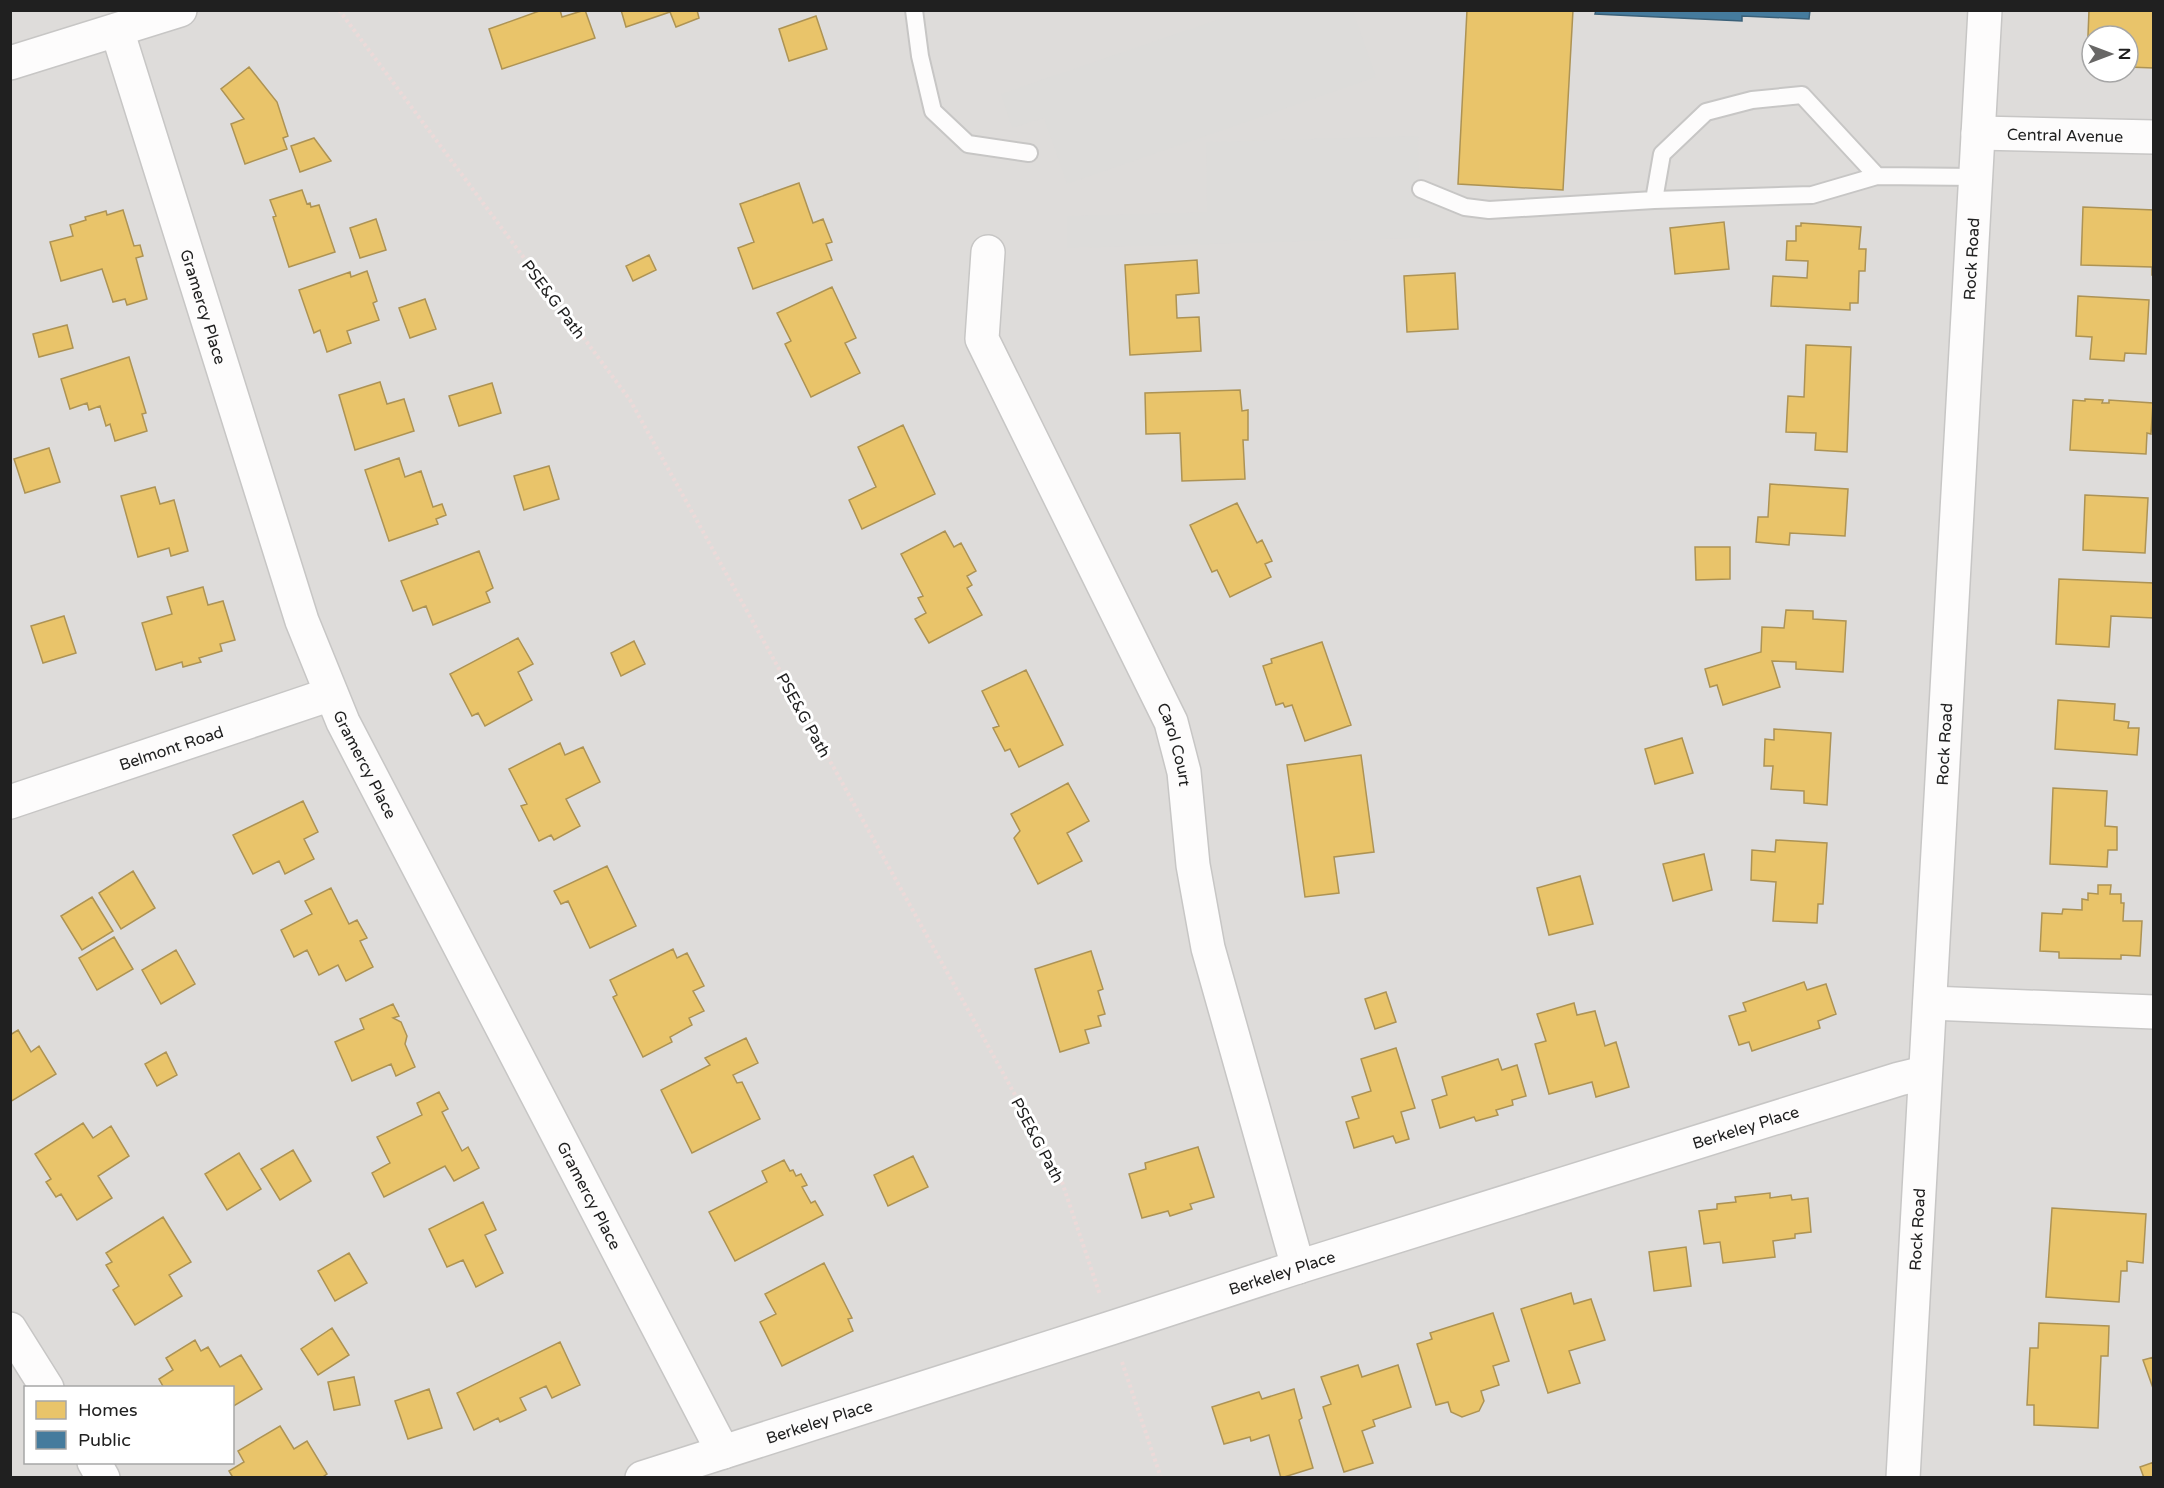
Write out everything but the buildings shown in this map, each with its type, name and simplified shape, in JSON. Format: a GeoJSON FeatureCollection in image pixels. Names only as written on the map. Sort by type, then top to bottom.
{"type":"FeatureCollection","features":[{"type":"Feature","properties":{"kind":"street"},"geometry":{"type":"LineString","coordinates":[[10,63],[180,10]]}},
{"type":"Feature","properties":{"kind":"street","name":"Rock Road"},"geometry":{"type":"LineString","coordinates":[[1903,1478],[1985,10]]}},
{"type":"Feature","properties":{"kind":"street","name":"Gramercy Place"},"geometry":{"type":"LineString","coordinates":[[117,30],[302,621],[331,694],[343,722],[723,1452]]}},
{"type":"Feature","properties":{"kind":"street","name":"Central Avenue"},"geometry":{"type":"LineString","coordinates":[[1978,133],[2154,137]]}},
{"type":"Feature","properties":{"kind":"street","name":"Carol Court"},"geometry":{"type":"LineString","coordinates":[[988,252],[982,339],[1171,722],[1184,772],[1193,865],[1208,948],[1298,1267]]}},
{"type":"Feature","properties":{"kind":"street","name":"Belmont Road"},"geometry":{"type":"LineString","coordinates":[[10,802],[331,694]]}},
{"type":"Feature","properties":{"kind":"street"},"geometry":{"type":"LineString","coordinates":[[1930,1003],[2154,1012]]}},
{"type":"Feature","properties":{"kind":"street","name":"Berkeley Place"},"geometry":{"type":"LineString","coordinates":[[642,1478],[1298,1267],[1924,1073]]}},
{"type":"Feature","properties":{"kind":"street"},"geometry":{"type":"LineString","coordinates":[[10,1329],[46,1386]]}},
{"type":"Feature","properties":{"kind":"street"},"geometry":{"type":"LineString","coordinates":[[94,1464],[103,1478]]}},
{"type":"Feature","properties":{"kind":"lane"},"geometry":{"type":"LineString","coordinates":[[914,10],[920,56],[933,111],[968,144],[1029,153]]}},
{"type":"Feature","properties":{"kind":"lane"},"geometry":{"type":"LineString","coordinates":[[1654,200],[1662,154],[1707,112],[1752,100],[1802,95],[1877,176]]}},
{"type":"Feature","properties":{"kind":"lane"},"geometry":{"type":"LineString","coordinates":[[1421,189],[1466,207],[1489,210],[1654,200],[1812,195],[1877,176],[1976,177]]}},
{"type":"Feature","properties":{"kind":"path","name":"PSE&G Path"},"geometry":{"type":"LineString","coordinates":[[339,10],[630,400],[1059,1176],[1161,1478]]}},
{"type":"Feature","properties":{"kind":"shaded area"},"geometry":{"type":"Polygon","coordinates":[[[1246,10],[1353,11],[1376,77],[1067,184],[1044,118],[1012,128],[1001,94],[1246,10]]]}},
{"type":"Feature","properties":{"kind":"shaded area"},"geometry":{"type":"Polygon","coordinates":[[[11,11],[2153,11],[2153,1477],[11,1477],[11,11]]]}},
{"type":"Feature","properties":{"kind":"shaded area"},"geometry":{"type":"Polygon","coordinates":[[[1418,136],[1420,238],[1067,248],[1067,216],[1207,212],[1206,142],[1418,136]]]}}]}
